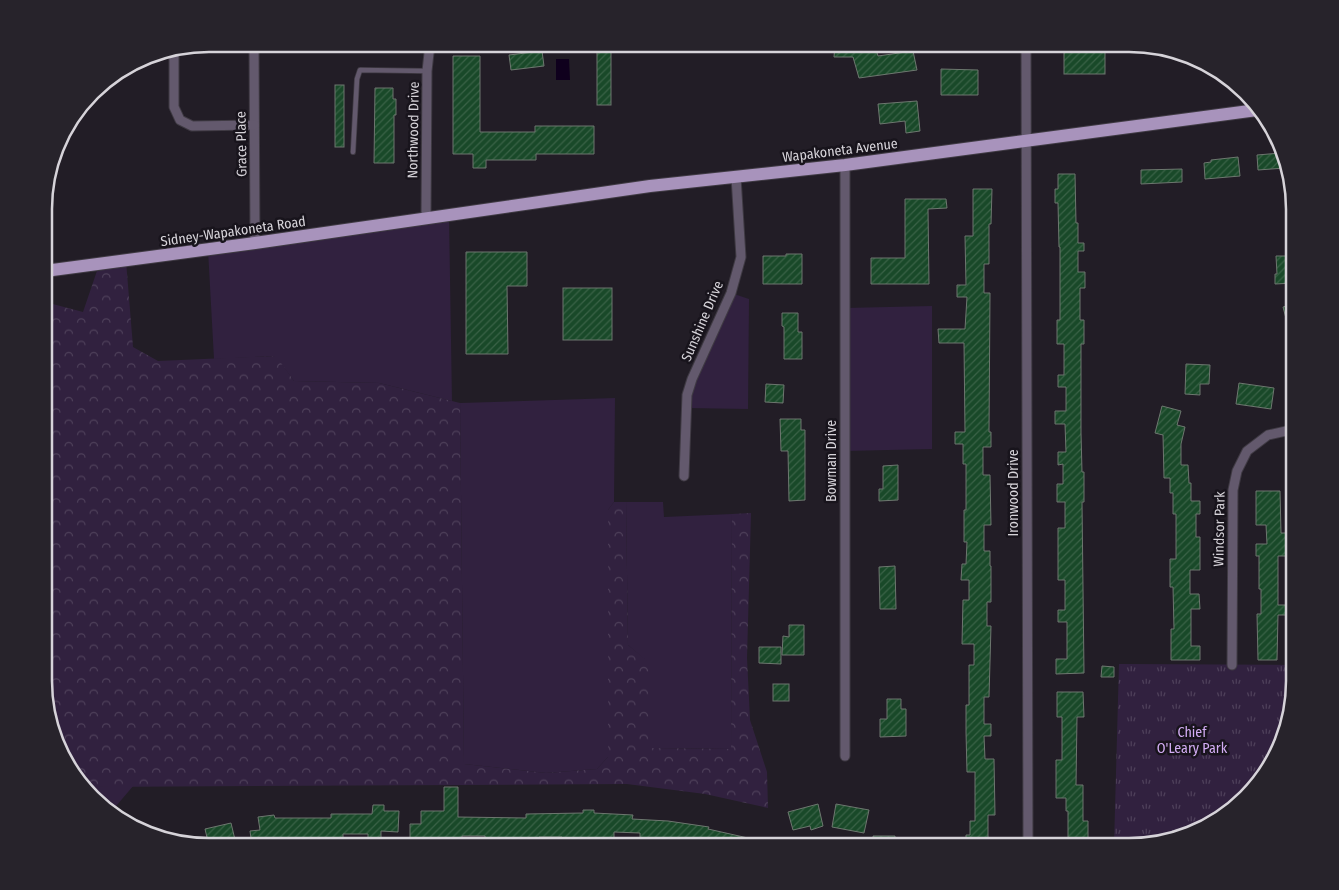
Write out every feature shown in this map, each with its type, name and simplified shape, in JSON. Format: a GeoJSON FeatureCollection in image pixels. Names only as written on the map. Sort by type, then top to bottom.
{"type":"FeatureCollection","features":[{"type":"Feature","properties":{"kind":"main road","name":"Wapakoneta Avenue"},"geometry":{"type":"LineString","coordinates":[[426,218],[650,186],[845,165],[1252,111]]}},
{"type":"Feature","properties":{"kind":"main road","name":"Sidney-Wapakoneta Road"},"geometry":{"type":"LineString","coordinates":[[53,270],[426,218]]}},
{"type":"Feature","properties":{"kind":"street","name":"Grace Place"},"geometry":{"type":"LineString","coordinates":[[254,53],[256,243]]}},
{"type":"Feature","properties":{"kind":"street","name":"Northwood Drive"},"geometry":{"type":"LineString","coordinates":[[426,218],[427,71],[429,53]]}},
{"type":"Feature","properties":{"kind":"street","name":"Ironwood Drive"},"geometry":{"type":"LineString","coordinates":[[1026,53],[1028,837]]}},
{"type":"Feature","properties":{"kind":"street"},"geometry":{"type":"LineString","coordinates":[[174,57],[174,106],[180,120],[192,126],[254,125]]}},
{"type":"Feature","properties":{"kind":"street","name":"Bowman Drive"},"geometry":{"type":"LineString","coordinates":[[845,165],[845,756]]}},
{"type":"Feature","properties":{"kind":"street","name":"Sunshine Drive"},"geometry":{"type":"LineString","coordinates":[[684,476],[687,395],[692,379],[730,293],[741,257],[736,177]]}},
{"type":"Feature","properties":{"kind":"street","name":"Windsor Park"},"geometry":{"type":"LineString","coordinates":[[1232,665],[1232,490],[1237,471],[1247,451],[1268,435],[1286,431]]}},
{"type":"Feature","properties":{"kind":"lane"},"geometry":{"type":"LineString","coordinates":[[353,152],[357,79],[360,70],[427,71]]}},
{"type":"Feature","properties":{"kind":"green space"},"geometry":{"type":"Polygon","coordinates":[[[449,215],[452,401],[379,383],[294,381],[275,356],[214,359],[208,250],[449,215]]]}},
{"type":"Feature","properties":{"kind":"green space"},"geometry":{"type":"Polygon","coordinates":[[[126,261],[133,347],[158,361],[276,356],[294,381],[379,383],[460,403],[464,764],[546,773],[597,769],[608,757],[608,510],[614,502],[626,502],[628,645],[651,664],[651,748],[731,749],[732,514],[751,513],[747,658],[750,720],[767,772],[768,808],[705,794],[627,784],[94,787],[79,768],[69,750],[61,731],[54,701],[53,304],[83,312],[99,265],[126,261]]]}},
{"type":"Feature","properties":{"kind":"green space"},"geometry":{"type":"Polygon","coordinates":[[[731,293],[749,299],[748,409],[686,408],[687,395],[731,293]]]}},
{"type":"Feature","properties":{"kind":"green space"},"geometry":{"type":"Polygon","coordinates":[[[932,306],[932,449],[845,451],[845,308],[932,306]]]}},
{"type":"Feature","properties":{"kind":"green space"},"geometry":{"type":"Polygon","coordinates":[[[615,398],[614,502],[608,510],[608,757],[597,769],[546,773],[464,764],[460,403],[615,398]]]}},
{"type":"Feature","properties":{"kind":"green space"},"geometry":{"type":"Polygon","coordinates":[[[626,502],[663,502],[664,517],[732,514],[731,749],[651,748],[651,665],[628,645],[626,502]]]}},
{"type":"Feature","properties":{"kind":"green space","name":"Chief O'Leary Park"},"geometry":{"type":"Polygon","coordinates":[[[1119,664],[1286,665],[1286,691],[1278,731],[1260,768],[1248,784],[1217,811],[1190,826],[1170,832],[1140,837],[1114,837],[1119,664]]]}},
{"type":"Feature","properties":{"kind":"green space"},"geometry":{"type":"Polygon","coordinates":[[[134,785],[116,806],[93,787],[134,785]]]}},
{"type":"Feature","properties":{"kind":"shaded area"},"geometry":{"type":"Polygon","coordinates":[[[556,59],[569,59],[570,80],[556,80],[556,59]]]}},
{"type":"Feature","properties":{"kind":"building"},"geometry":{"type":"Polygon","coordinates":[[[542,53],[544,66],[511,70],[509,55],[542,53]]]}},
{"type":"Feature","properties":{"kind":"building"},"geometry":{"type":"Polygon","coordinates":[[[597,53],[611,53],[611,105],[597,105],[597,53]]]}},
{"type":"Feature","properties":{"kind":"building"},"geometry":{"type":"Polygon","coordinates":[[[834,53],[877,53],[878,56],[913,53],[917,70],[859,78],[853,57],[834,57],[834,53]]]}},
{"type":"Feature","properties":{"kind":"building"},"geometry":{"type":"Polygon","coordinates":[[[1064,53],[1105,53],[1105,74],[1064,74],[1064,53]]]}},
{"type":"Feature","properties":{"kind":"building"},"geometry":{"type":"Polygon","coordinates":[[[453,56],[480,56],[480,132],[535,132],[535,126],[594,126],[594,154],[536,154],[536,160],[486,160],[486,168],[473,168],[473,154],[453,154],[453,56]]]}},
{"type":"Feature","properties":{"kind":"building"},"geometry":{"type":"Polygon","coordinates":[[[941,69],[978,70],[978,95],[941,95],[941,69]]]}},
{"type":"Feature","properties":{"kind":"building"},"geometry":{"type":"Polygon","coordinates":[[[335,85],[344,85],[344,147],[335,147],[335,85]]]}},
{"type":"Feature","properties":{"kind":"building"},"geometry":{"type":"Polygon","coordinates":[[[375,88],[393,88],[393,99],[396,99],[394,163],[374,163],[375,88]]]}},
{"type":"Feature","properties":{"kind":"building"},"geometry":{"type":"Polygon","coordinates":[[[917,101],[920,131],[906,133],[905,121],[880,124],[878,104],[917,101]]]}},
{"type":"Feature","properties":{"kind":"building"},"geometry":{"type":"Polygon","coordinates":[[[1276,153],[1281,168],[1258,170],[1257,155],[1276,153]]]}},
{"type":"Feature","properties":{"kind":"building"},"geometry":{"type":"Polygon","coordinates":[[[1238,157],[1240,176],[1205,179],[1204,163],[1211,162],[1211,160],[1238,157]]]}},
{"type":"Feature","properties":{"kind":"building"},"geometry":{"type":"Polygon","coordinates":[[[1182,169],[1182,182],[1141,184],[1141,170],[1182,169]]]}},
{"type":"Feature","properties":{"kind":"building"},"geometry":{"type":"Polygon","coordinates":[[[1058,174],[1075,174],[1078,243],[1084,243],[1084,251],[1078,251],[1078,272],[1085,272],[1085,288],[1080,288],[1080,320],[1084,320],[1084,344],[1081,344],[1081,433],[1082,472],[1084,472],[1084,502],[1082,502],[1084,673],[1056,674],[1056,659],[1067,659],[1067,622],[1058,622],[1058,610],[1065,610],[1065,580],[1058,580],[1058,528],[1065,528],[1065,502],[1057,502],[1057,484],[1063,484],[1063,464],[1058,465],[1058,452],[1066,452],[1065,424],[1055,424],[1055,411],[1066,411],[1066,387],[1058,387],[1058,375],[1064,375],[1064,344],[1057,344],[1057,320],[1060,320],[1060,247],[1058,203],[1055,203],[1055,189],[1058,189],[1058,174]]]}},
{"type":"Feature","properties":{"kind":"building"},"geometry":{"type":"Polygon","coordinates":[[[973,189],[992,189],[991,224],[989,224],[989,264],[984,264],[984,293],[990,293],[989,432],[991,432],[991,447],[983,447],[983,475],[990,475],[991,525],[984,525],[984,551],[990,551],[991,602],[987,602],[987,626],[991,626],[989,697],[984,697],[984,724],[991,724],[991,736],[984,736],[985,759],[994,759],[995,815],[988,815],[988,837],[966,837],[966,835],[970,835],[970,821],[975,821],[975,772],[967,772],[966,732],[966,705],[969,705],[969,665],[974,665],[974,644],[962,644],[963,600],[969,600],[969,580],[961,580],[962,564],[966,564],[967,542],[964,542],[966,464],[963,464],[963,444],[955,444],[955,432],[965,432],[964,343],[939,343],[938,329],[965,329],[967,297],[957,297],[957,285],[966,285],[965,236],[973,236],[973,189]]]}},
{"type":"Feature","properties":{"kind":"building"},"geometry":{"type":"Polygon","coordinates":[[[905,199],[946,199],[947,208],[928,209],[929,284],[871,284],[871,258],[905,258],[905,199]]]}},
{"type":"Feature","properties":{"kind":"building"},"geometry":{"type":"Polygon","coordinates":[[[466,252],[527,252],[527,286],[507,286],[508,354],[466,354],[466,252]]]}},
{"type":"Feature","properties":{"kind":"building"},"geometry":{"type":"Polygon","coordinates":[[[786,254],[802,254],[802,284],[763,284],[763,256],[786,256],[786,254]]]}},
{"type":"Feature","properties":{"kind":"building"},"geometry":{"type":"Polygon","coordinates":[[[1276,256],[1286,256],[1286,283],[1275,284],[1275,274],[1277,274],[1276,256]]]}},
{"type":"Feature","properties":{"kind":"building"},"geometry":{"type":"Polygon","coordinates":[[[563,288],[612,288],[612,340],[563,340],[563,288]]]}},
{"type":"Feature","properties":{"kind":"building"},"geometry":{"type":"Polygon","coordinates":[[[1286,306],[1286,318],[1283,307],[1286,306]]]}},
{"type":"Feature","properties":{"kind":"building"},"geometry":{"type":"Polygon","coordinates":[[[782,313],[798,313],[798,332],[802,332],[802,359],[784,359],[782,313]]]}},
{"type":"Feature","properties":{"kind":"building"},"geometry":{"type":"Polygon","coordinates":[[[1186,364],[1210,365],[1209,384],[1200,384],[1200,395],[1185,394],[1186,364]]]}},
{"type":"Feature","properties":{"kind":"building"},"geometry":{"type":"Polygon","coordinates":[[[1239,383],[1274,388],[1271,409],[1236,404],[1239,383]]]}},
{"type":"Feature","properties":{"kind":"building"},"geometry":{"type":"Polygon","coordinates":[[[766,384],[784,385],[783,403],[765,402],[766,384]]]}},
{"type":"Feature","properties":{"kind":"building"},"geometry":{"type":"Polygon","coordinates":[[[1162,406],[1181,411],[1177,425],[1185,427],[1181,444],[1181,465],[1188,465],[1191,501],[1200,501],[1200,514],[1196,514],[1196,537],[1200,537],[1200,570],[1190,570],[1190,594],[1199,594],[1200,609],[1191,609],[1191,646],[1200,646],[1200,660],[1171,660],[1171,629],[1174,629],[1173,587],[1170,587],[1170,559],[1176,559],[1176,514],[1173,514],[1173,493],[1170,493],[1170,478],[1164,478],[1163,435],[1155,433],[1162,406]]]}},
{"type":"Feature","properties":{"kind":"building"},"geometry":{"type":"Polygon","coordinates":[[[780,419],[801,419],[801,430],[805,430],[805,500],[789,501],[788,451],[781,451],[780,419]]]}},
{"type":"Feature","properties":{"kind":"building"},"geometry":{"type":"Polygon","coordinates":[[[898,465],[898,500],[879,501],[879,489],[883,489],[883,466],[898,465]]]}},
{"type":"Feature","properties":{"kind":"building"},"geometry":{"type":"Polygon","coordinates":[[[1256,491],[1280,491],[1281,533],[1286,533],[1286,556],[1278,556],[1278,605],[1286,605],[1286,615],[1278,615],[1277,660],[1258,660],[1257,614],[1261,614],[1261,589],[1259,589],[1259,556],[1256,556],[1256,544],[1267,544],[1266,525],[1256,525],[1256,491]]]}},
{"type":"Feature","properties":{"kind":"building"},"geometry":{"type":"Polygon","coordinates":[[[895,566],[896,609],[880,609],[879,567],[895,566]]]}},
{"type":"Feature","properties":{"kind":"building"},"geometry":{"type":"Polygon","coordinates":[[[789,625],[804,625],[804,655],[782,655],[783,636],[789,637],[789,625]]]}},
{"type":"Feature","properties":{"kind":"building"},"geometry":{"type":"Polygon","coordinates":[[[759,647],[781,647],[781,664],[759,663],[759,647]]]}},
{"type":"Feature","properties":{"kind":"building"},"geometry":{"type":"Polygon","coordinates":[[[1102,666],[1114,667],[1114,677],[1101,677],[1102,666]]]}},
{"type":"Feature","properties":{"kind":"building"},"geometry":{"type":"Polygon","coordinates":[[[773,684],[789,684],[789,701],[773,701],[773,684]]]}},
{"type":"Feature","properties":{"kind":"building"},"geometry":{"type":"Polygon","coordinates":[[[1057,692],[1083,692],[1084,717],[1077,717],[1076,785],[1083,785],[1083,821],[1088,821],[1088,837],[1068,837],[1066,798],[1056,798],[1056,760],[1062,760],[1062,717],[1057,717],[1057,692]]]}},
{"type":"Feature","properties":{"kind":"building"},"geometry":{"type":"Polygon","coordinates":[[[887,699],[901,699],[901,709],[906,709],[906,736],[880,737],[880,719],[887,719],[887,699]]]}},
{"type":"Feature","properties":{"kind":"building"},"geometry":{"type":"Polygon","coordinates":[[[444,787],[458,787],[458,817],[526,818],[526,814],[583,813],[583,810],[594,810],[594,813],[633,815],[632,819],[668,821],[709,827],[708,829],[745,837],[640,838],[640,833],[614,832],[614,838],[462,836],[462,838],[410,838],[410,824],[421,824],[421,811],[444,811],[444,787]]]}},
{"type":"Feature","properties":{"kind":"building"},"geometry":{"type":"Polygon","coordinates":[[[818,804],[823,826],[811,830],[810,826],[793,830],[788,812],[818,804]]]}},
{"type":"Feature","properties":{"kind":"building"},"geometry":{"type":"Polygon","coordinates":[[[836,804],[869,810],[864,833],[832,827],[836,804]]]}},
{"type":"Feature","properties":{"kind":"building"},"geometry":{"type":"Polygon","coordinates":[[[373,805],[384,805],[384,811],[399,811],[398,832],[381,831],[381,838],[368,838],[368,834],[343,834],[343,838],[251,838],[250,831],[260,830],[258,817],[274,815],[275,818],[331,818],[331,814],[372,814],[373,805]]]}},
{"type":"Feature","properties":{"kind":"building"},"geometry":{"type":"Polygon","coordinates":[[[231,823],[235,838],[207,838],[205,829],[231,823]]]}},
{"type":"Feature","properties":{"kind":"building"},"geometry":{"type":"Polygon","coordinates":[[[873,836],[895,836],[895,837],[873,836]]]}}]}
